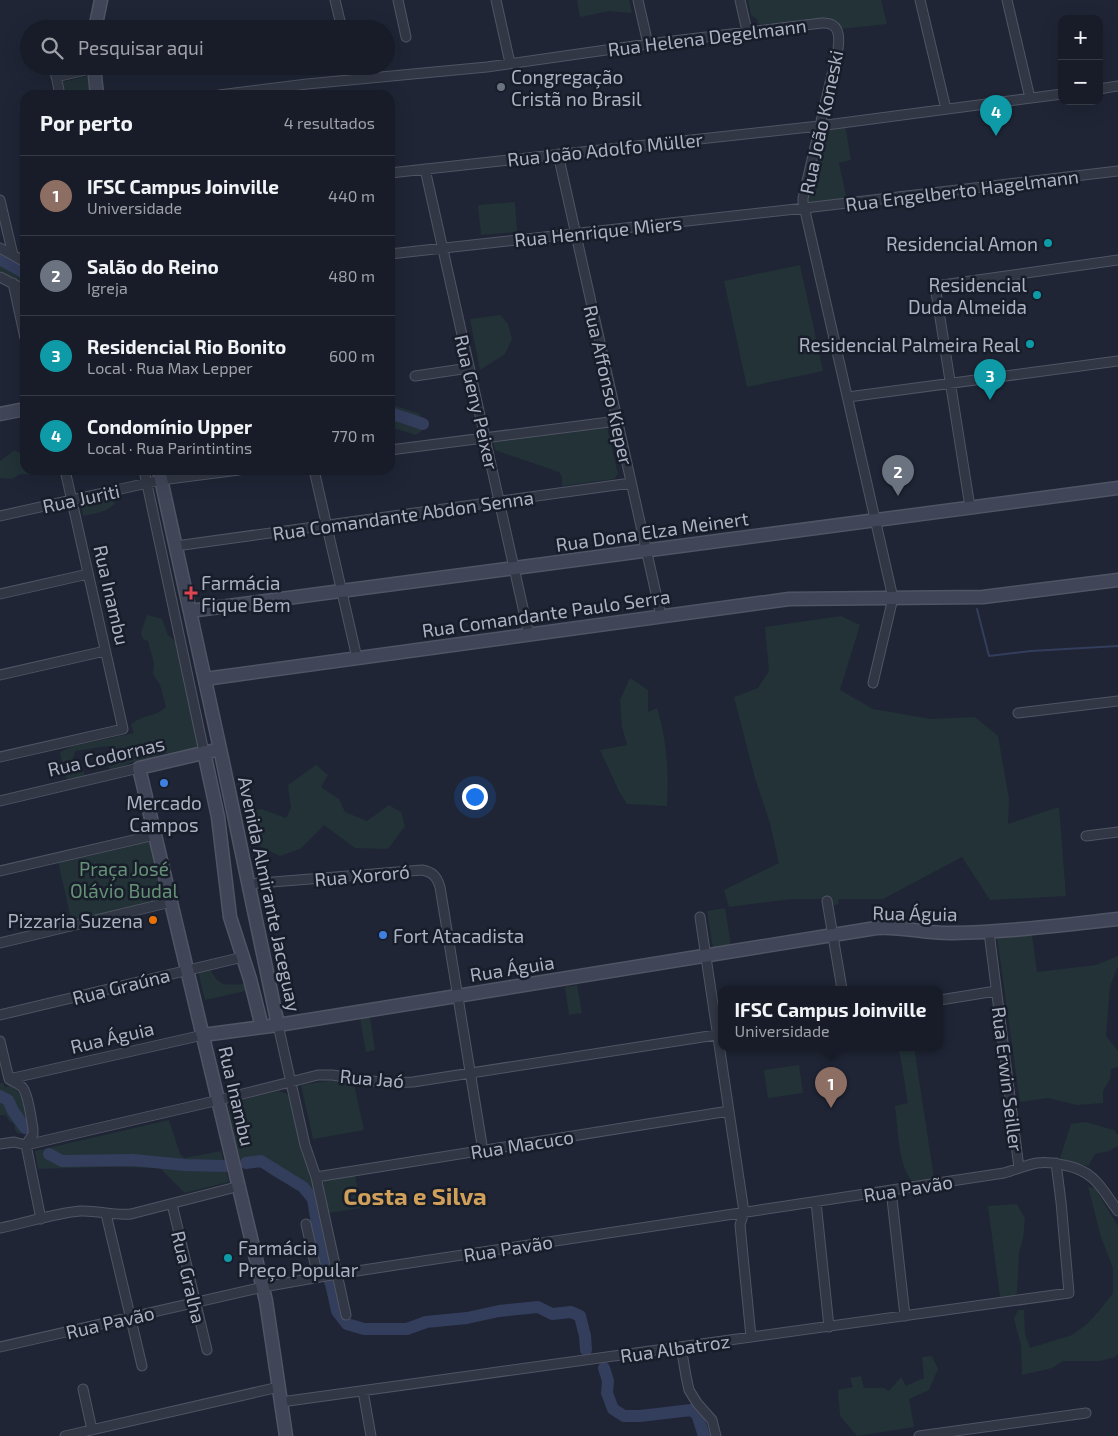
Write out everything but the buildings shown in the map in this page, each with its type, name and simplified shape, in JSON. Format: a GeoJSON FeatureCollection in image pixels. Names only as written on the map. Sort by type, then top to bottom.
{"type":"FeatureCollection","features":[{"type":"Feature","properties":{"kind":"street"},"geometry":{"type":"LineString","coordinates":[[97,20],[101,0]]}},
{"type":"Feature","properties":{"kind":"street"},"geometry":{"type":"LineString","coordinates":[[335,0],[340,20]]}},
{"type":"Feature","properties":{"kind":"street"},"geometry":{"type":"LineString","coordinates":[[398,0],[406,36]]}},
{"type":"Feature","properties":{"kind":"street"},"geometry":{"type":"LineString","coordinates":[[496,0],[510,63]]}},
{"type":"Feature","properties":{"kind":"street"},"geometry":{"type":"LineString","coordinates":[[638,0],[648,44]]}},
{"type":"Feature","properties":{"kind":"street"},"geometry":{"type":"LineString","coordinates":[[740,0],[747,31]]}},
{"type":"Feature","properties":{"kind":"street"},"geometry":{"type":"LineString","coordinates":[[920,0],[946,109]]}},
{"type":"Feature","properties":{"kind":"street"},"geometry":{"type":"LineString","coordinates":[[1007,0],[1030,98]]}},
{"type":"Feature","properties":{"kind":"street","name":"Rua Helena Degelmann"},"geometry":{"type":"LineString","coordinates":[[263,90],[487,67],[648,44],[822,23],[830,24],[836,29]]}},
{"type":"Feature","properties":{"kind":"street","name":"Rua João Koneski"},"geometry":{"type":"LineString","coordinates":[[836,29],[838,49],[803,198],[893,598],[873,683]]}},
{"type":"Feature","properties":{"kind":"street"},"geometry":{"type":"LineString","coordinates":[[59,90],[56,77],[64,75]]}},
{"type":"Feature","properties":{"kind":"street"},"geometry":{"type":"LineString","coordinates":[[95,75],[96,90]]}},
{"type":"Feature","properties":{"kind":"street"},"geometry":{"type":"LineString","coordinates":[[1103,88],[1118,86]]}},
{"type":"Feature","properties":{"kind":"street","name":"Rua João Adolfo Müller"},"geometry":{"type":"LineString","coordinates":[[395,172],[819,126],[1058,94]]}},
{"type":"Feature","properties":{"kind":"street","name":"Rua Affonso Kieper"},"geometry":{"type":"LineString","coordinates":[[558,154],[661,616]]}},
{"type":"Feature","properties":{"kind":"street","name":"Rua Geny Peixer"},"geometry":{"type":"LineString","coordinates":[[425,169],[529,635]]}},
{"type":"Feature","properties":{"kind":"street","name":"Rua Engelberto Hagelmann"},"geometry":{"type":"LineString","coordinates":[[805,208],[1118,171]]}},
{"type":"Feature","properties":{"kind":"street"},"geometry":{"type":"LineString","coordinates":[[0,200],[13,255]]}},
{"type":"Feature","properties":{"kind":"street","name":"Rua Henrique Miers"},"geometry":{"type":"LineString","coordinates":[[395,253],[805,208]]}},
{"type":"Feature","properties":{"kind":"street"},"geometry":{"type":"LineString","coordinates":[[0,248],[20,259]]}},
{"type":"Feature","properties":{"kind":"street"},"geometry":{"type":"LineString","coordinates":[[970,507],[935,286],[1118,260]]}},
{"type":"Feature","properties":{"kind":"street"},"geometry":{"type":"LineString","coordinates":[[0,277],[20,287]]}},
{"type":"Feature","properties":{"kind":"street"},"geometry":{"type":"LineString","coordinates":[[12,283],[20,317]]}},
{"type":"Feature","properties":{"kind":"street"},"geometry":{"type":"LineString","coordinates":[[848,397],[1118,362]]}},
{"type":"Feature","properties":{"kind":"street"},"geometry":{"type":"LineString","coordinates":[[415,376],[469,368]]}},
{"type":"Feature","properties":{"kind":"street"},"geometry":{"type":"LineString","coordinates":[[0,414],[20,410]]}},
{"type":"Feature","properties":{"kind":"street"},"geometry":{"type":"LineString","coordinates":[[395,449],[617,421]]}},
{"type":"Feature","properties":{"kind":"street","name":"Rua Inambu"},"geometry":{"type":"LineString","coordinates":[[0,757],[123,729],[66,475]]}},
{"type":"Feature","properties":{"kind":"street","name":"Avenida Almirante Jaceguay"},"geometry":{"type":"LineString","coordinates":[[145,475],[218,816],[230,917],[250,979],[262,1027]]}},
{"type":"Feature","properties":{"kind":"street","name":"Rua Juriti"},"geometry":{"type":"LineString","coordinates":[[0,516],[147,483],[157,475]]}},
{"type":"Feature","properties":{"kind":"street","name":"Avenida Almirante Jaceguay"},"geometry":{"type":"LineString","coordinates":[[159,475],[205,679],[278,1025],[305,1145],[316,1178],[335,1274],[346,1315]]}},
{"type":"Feature","properties":{"kind":"street"},"geometry":{"type":"LineString","coordinates":[[315,475],[357,658]]}},
{"type":"Feature","properties":{"kind":"street","name":"Rua Comandante Abdon Senna"},"geometry":{"type":"LineString","coordinates":[[176,546],[631,483]]}},
{"type":"Feature","properties":{"kind":"street","name":"Rua Dona Elza Meinert"},"geometry":{"type":"LineString","coordinates":[[190,611],[1118,488]]}},
{"type":"Feature","properties":{"kind":"street"},"geometry":{"type":"LineString","coordinates":[[0,594],[88,574]]}},
{"type":"Feature","properties":{"kind":"street","name":"Rua Comandante Paulo Serra"},"geometry":{"type":"LineString","coordinates":[[205,679],[789,599],[983,597],[1118,580]]}},
{"type":"Feature","properties":{"kind":"street"},"geometry":{"type":"LineString","coordinates":[[0,675],[105,650]]}},
{"type":"Feature","properties":{"kind":"street"},"geometry":{"type":"LineString","coordinates":[[1018,713],[1118,700]]}},
{"type":"Feature","properties":{"kind":"street","name":"Rua Codornas"},"geometry":{"type":"LineString","coordinates":[[0,801],[220,749]]}},
{"type":"Feature","properties":{"kind":"street","name":"Rua Inambu"},"geometry":{"type":"LineString","coordinates":[[140,768],[263,1286],[286,1436]]}},
{"type":"Feature","properties":{"kind":"street"},"geometry":{"type":"LineString","coordinates":[[1086,836],[1118,832]]}},
{"type":"Feature","properties":{"kind":"street"},"geometry":{"type":"LineString","coordinates":[[0,872],[155,834]]}},
{"type":"Feature","properties":{"kind":"street","name":"Rua Xororó"},"geometry":{"type":"LineString","coordinates":[[248,884],[422,870],[432,873],[440,887],[484,1151]]}},
{"type":"Feature","properties":{"kind":"street"},"geometry":{"type":"LineString","coordinates":[[226,888],[232,885],[248,884]]}},
{"type":"Feature","properties":{"kind":"street"},"geometry":{"type":"LineString","coordinates":[[827,901],[842,986]]}},
{"type":"Feature","properties":{"kind":"street"},"geometry":{"type":"LineString","coordinates":[[0,942],[172,902]]}},
{"type":"Feature","properties":{"kind":"street"},"geometry":{"type":"LineString","coordinates":[[700,917],[718,1023]]}},
{"type":"Feature","properties":{"kind":"street","name":"Rua Águia"},"geometry":{"type":"LineString","coordinates":[[9,1080],[203,1035],[278,1025],[887,927],[941,933],[989,932],[1118,919]]}},
{"type":"Feature","properties":{"kind":"street","name":"Rua Erwin Seiller"},"geometry":{"type":"LineString","coordinates":[[989,932],[1019,1168],[1038,1163],[1056,1163],[1074,1167],[1088,1173],[1118,1211]]}},
{"type":"Feature","properties":{"kind":"street"},"geometry":{"type":"LineString","coordinates":[[243,957],[262,947]]}},
{"type":"Feature","properties":{"kind":"street","name":"Rua Graúna"},"geometry":{"type":"LineString","coordinates":[[0,1015],[243,957]]}},
{"type":"Feature","properties":{"kind":"street"},"geometry":{"type":"LineString","coordinates":[[943,1000],[996,991]]}},
{"type":"Feature","properties":{"kind":"street","name":"Rua Jaó"},"geometry":{"type":"LineString","coordinates":[[0,1144],[14,1142],[26,1145],[325,1074],[386,1083],[400,1083],[718,1034]]}},
{"type":"Feature","properties":{"kind":"street"},"geometry":{"type":"LineString","coordinates":[[0,1041],[9,1080],[20,1085],[26,1095],[33,1129],[33,1134],[26,1145],[42,1219]]}},
{"type":"Feature","properties":{"kind":"street"},"geometry":{"type":"LineString","coordinates":[[722,1051],[744,1212],[740,1225],[750,1337]]}},
{"type":"Feature","properties":{"kind":"street","name":"Rua Macuco"},"geometry":{"type":"LineString","coordinates":[[316,1178],[729,1111]]}},
{"type":"Feature","properties":{"kind":"street","name":"Rua Albatroz"},"geometry":{"type":"LineString","coordinates":[[281,1402],[1069,1293],[1056,1163]]}},
{"type":"Feature","properties":{"kind":"street","name":"Rua Pavão"},"geometry":{"type":"LineString","coordinates":[[0,1347],[263,1286],[1004,1173],[1019,1168]]}},
{"type":"Feature","properties":{"kind":"street"},"geometry":{"type":"LineString","coordinates":[[0,1228],[79,1211],[95,1211],[117,1215],[131,1214],[240,1186]]}},
{"type":"Feature","properties":{"kind":"street"},"geometry":{"type":"LineString","coordinates":[[891,1190],[905,1316]]}},
{"type":"Feature","properties":{"kind":"street"},"geometry":{"type":"LineString","coordinates":[[816,1202],[829,1326]]}},
{"type":"Feature","properties":{"kind":"street","name":"Rua Gralha"},"geometry":{"type":"LineString","coordinates":[[172,1204],[207,1350]]}},
{"type":"Feature","properties":{"kind":"street"},"geometry":{"type":"LineString","coordinates":[[106,1214],[142,1366]]}},
{"type":"Feature","properties":{"kind":"street"},"geometry":{"type":"LineString","coordinates":[[306,1224],[320,1276]]}},
{"type":"Feature","properties":{"kind":"street"},"geometry":{"type":"LineString","coordinates":[[681,1347],[689,1390],[697,1403],[712,1420],[716,1436]]}},
{"type":"Feature","properties":{"kind":"street"},"geometry":{"type":"LineString","coordinates":[[65,1436],[279,1387]]}},
{"type":"Feature","properties":{"kind":"street"},"geometry":{"type":"LineString","coordinates":[[83,1389],[92,1430]]}},
{"type":"Feature","properties":{"kind":"street"},"geometry":{"type":"LineString","coordinates":[[363,1391],[371,1436]]}},
{"type":"Feature","properties":{"kind":"street"},"geometry":{"type":"LineString","coordinates":[[919,1436],[1086,1413]]}},
{"type":"Feature","properties":{"kind":"green space"},"geometry":{"type":"Polygon","coordinates":[[[577,0],[629,0],[632,13],[609,11],[580,17],[577,0]]]}},
{"type":"Feature","properties":{"kind":"green space"},"geometry":{"type":"Polygon","coordinates":[[[748,0],[881,0],[887,24],[840,29],[821,19],[759,25],[757,19],[751,15],[748,0]]]}},
{"type":"Feature","properties":{"kind":"green space"},"geometry":{"type":"Polygon","coordinates":[[[88,76],[89,90],[63,90],[62,82],[88,76]]]}},
{"type":"Feature","properties":{"kind":"green space"},"geometry":{"type":"Polygon","coordinates":[[[845,125],[851,160],[839,163],[847,201],[812,205],[806,200],[806,195],[827,128],[845,125]]]}},
{"type":"Feature","properties":{"kind":"green space"},"geometry":{"type":"Polygon","coordinates":[[[515,202],[517,232],[481,235],[478,205],[515,202]]]}},
{"type":"Feature","properties":{"kind":"green space"},"geometry":{"type":"Polygon","coordinates":[[[0,254],[20,264],[20,281],[0,271],[0,254]]]}},
{"type":"Feature","properties":{"kind":"green space"},"geometry":{"type":"Polygon","coordinates":[[[800,265],[823,371],[747,387],[724,281],[800,265]]]}},
{"type":"Feature","properties":{"kind":"green space"},"geometry":{"type":"Polygon","coordinates":[[[500,315],[508,324],[512,339],[505,354],[480,370],[470,319],[500,315]]]}},
{"type":"Feature","properties":{"kind":"green space"},"geometry":{"type":"Polygon","coordinates":[[[395,406],[420,414],[423,430],[416,435],[395,429],[395,406]]]}},
{"type":"Feature","properties":{"kind":"green space"},"geometry":{"type":"Polygon","coordinates":[[[606,423],[618,474],[614,479],[562,486],[562,477],[559,472],[495,450],[493,441],[496,436],[606,423]]]}},
{"type":"Feature","properties":{"kind":"green space"},"geometry":{"type":"Polygon","coordinates":[[[15,450],[20,454],[20,474],[12,479],[0,478],[0,461],[15,450]]]}},
{"type":"Feature","properties":{"kind":"green space"},"geometry":{"type":"Polygon","coordinates":[[[117,497],[113,506],[109,509],[83,516],[82,506],[85,504],[117,497]]]}},
{"type":"Feature","properties":{"kind":"green space"},"geometry":{"type":"Polygon","coordinates":[[[147,615],[162,619],[168,635],[173,639],[181,654],[199,743],[196,749],[178,756],[165,753],[157,755],[154,761],[148,765],[137,761],[112,771],[108,767],[120,762],[122,756],[120,749],[108,746],[75,751],[73,759],[77,769],[83,770],[85,777],[68,780],[64,774],[60,752],[73,746],[134,733],[131,725],[143,718],[158,713],[166,707],[160,685],[153,674],[154,663],[148,641],[143,639],[141,633],[147,615]]]}},
{"type":"Feature","properties":{"kind":"green space"},"geometry":{"type":"Polygon","coordinates":[[[841,616],[860,625],[840,690],[873,709],[931,719],[975,717],[998,736],[1009,799],[1008,824],[1059,807],[1066,896],[990,900],[962,857],[883,899],[838,899],[839,904],[832,906],[830,899],[792,899],[729,907],[724,890],[779,863],[770,823],[755,778],[734,697],[758,688],[769,671],[765,627],[841,616]]]}},
{"type":"Feature","properties":{"kind":"green space"},"geometry":{"type":"Polygon","coordinates":[[[630,678],[648,690],[648,712],[657,708],[663,732],[666,757],[668,781],[667,806],[627,804],[600,750],[627,745],[622,727],[620,700],[630,678]]]}},
{"type":"Feature","properties":{"kind":"green space"},"geometry":{"type":"Polygon","coordinates":[[[316,765],[328,775],[321,787],[339,799],[345,812],[367,821],[389,805],[401,812],[405,826],[388,849],[355,848],[324,825],[300,849],[280,856],[260,846],[246,813],[261,809],[286,818],[291,808],[288,785],[316,765]]]}},
{"type":"Feature","properties":{"kind":"green space","name":"Praça José Olávio Budal"},"geometry":{"type":"Polygon","coordinates":[[[153,839],[168,902],[72,924],[58,861],[153,839]]]}},
{"type":"Feature","properties":{"kind":"green space"},"geometry":{"type":"Polygon","coordinates":[[[725,908],[731,946],[713,949],[707,911],[725,908]]]}},
{"type":"Feature","properties":{"kind":"green space"},"geometry":{"type":"Polygon","coordinates":[[[1032,935],[1037,972],[1096,965],[1118,956],[1118,966],[1110,986],[1106,1036],[1118,1051],[1118,1067],[1111,1069],[1110,1079],[1103,1091],[1103,1103],[1077,1105],[1048,1098],[1020,1102],[997,937],[1032,935]]]}},
{"type":"Feature","properties":{"kind":"green space"},"geometry":{"type":"Polygon","coordinates":[[[208,966],[215,978],[222,983],[231,985],[245,984],[250,990],[205,1000],[197,968],[208,966]]]}},
{"type":"Feature","properties":{"kind":"green space"},"geometry":{"type":"Polygon","coordinates":[[[577,985],[582,1013],[569,1015],[565,987],[577,985]]]}},
{"type":"Feature","properties":{"kind":"green space"},"geometry":{"type":"Polygon","coordinates":[[[370,1017],[375,1050],[366,1052],[360,1018],[370,1017]]]}},
{"type":"Feature","properties":{"kind":"green space"},"geometry":{"type":"Polygon","coordinates":[[[899,1051],[915,1051],[934,1178],[912,1181],[907,1174],[901,1156],[895,1106],[908,1103],[899,1051]]]}},
{"type":"Feature","properties":{"kind":"green space"},"geometry":{"type":"Polygon","coordinates":[[[799,1065],[803,1093],[768,1098],[764,1070],[799,1065]]]}},
{"type":"Feature","properties":{"kind":"green space"},"geometry":{"type":"Polygon","coordinates":[[[334,1080],[354,1084],[364,1130],[313,1139],[301,1085],[334,1080]]]}},
{"type":"Feature","properties":{"kind":"green space"},"geometry":{"type":"Polygon","coordinates":[[[0,1083],[3,1083],[5,1087],[12,1086],[20,1095],[27,1113],[29,1131],[24,1121],[17,1114],[14,1102],[6,1095],[0,1093],[0,1083]]]}},
{"type":"Feature","properties":{"kind":"green space"},"geometry":{"type":"Polygon","coordinates":[[[279,1091],[287,1094],[291,1099],[330,1258],[328,1269],[324,1269],[313,1220],[312,1203],[306,1193],[290,1183],[279,1180],[265,1169],[244,1166],[234,1144],[228,1104],[279,1091]]]}},
{"type":"Feature","properties":{"kind":"green space"},"geometry":{"type":"Polygon","coordinates":[[[0,1098],[3,1098],[26,1132],[18,1134],[14,1124],[9,1121],[6,1115],[0,1115],[0,1098]]]}},
{"type":"Feature","properties":{"kind":"green space"},"geometry":{"type":"Polygon","coordinates":[[[169,1120],[180,1154],[184,1158],[221,1151],[229,1182],[185,1193],[160,1168],[38,1169],[35,1151],[169,1120]]]}},
{"type":"Feature","properties":{"kind":"green space"},"geometry":{"type":"Polygon","coordinates":[[[1086,1122],[1114,1130],[1118,1135],[1118,1146],[1109,1151],[1095,1154],[1088,1166],[1060,1158],[1071,1124],[1086,1122]]]}},
{"type":"Feature","properties":{"kind":"green space"},"geometry":{"type":"Polygon","coordinates":[[[355,1175],[361,1208],[329,1213],[323,1181],[355,1175]]]}},
{"type":"Feature","properties":{"kind":"green space"},"geometry":{"type":"Polygon","coordinates":[[[1088,1187],[1095,1188],[1118,1226],[1118,1354],[1115,1357],[1100,1361],[1063,1361],[1052,1368],[1022,1375],[1021,1345],[1014,1319],[1018,1310],[1024,1310],[1025,1334],[1030,1348],[1072,1335],[1087,1324],[1113,1293],[1113,1268],[1101,1237],[1088,1187]]]}},
{"type":"Feature","properties":{"kind":"green space"},"geometry":{"type":"Polygon","coordinates":[[[1017,1204],[1025,1219],[1023,1239],[1019,1253],[1017,1292],[1015,1296],[1000,1297],[988,1206],[1017,1204]]]}},
{"type":"Feature","properties":{"kind":"green space"},"geometry":{"type":"Polygon","coordinates":[[[932,1356],[938,1369],[929,1390],[909,1399],[914,1427],[857,1436],[840,1416],[838,1390],[853,1387],[850,1378],[861,1376],[864,1388],[884,1388],[889,1391],[901,1377],[906,1386],[924,1378],[922,1357],[932,1356]]]}},
{"type":"Feature","properties":{"kind":"waterway"},"geometry":{"type":"LineString","coordinates":[[0,259],[20,270]]}},
{"type":"Feature","properties":{"kind":"waterway"},"geometry":{"type":"LineString","coordinates":[[395,415],[423,424]]}},
{"type":"Feature","properties":{"kind":"waterway"},"geometry":{"type":"LineString","coordinates":[[977,609],[989,656],[1031,651],[1118,646]]}},
{"type":"Feature","properties":{"kind":"waterway"},"geometry":{"type":"LineString","coordinates":[[0,1096],[8,1100],[25,1128]]}},
{"type":"Feature","properties":{"kind":"waterway"},"geometry":{"type":"LineString","coordinates":[[49,1154],[62,1161],[133,1160],[185,1165],[225,1166]]}},
{"type":"Feature","properties":{"kind":"waterway"},"geometry":{"type":"LineString","coordinates":[[246,1163],[261,1161],[303,1187],[313,1199],[322,1255],[337,1311],[347,1324],[364,1329],[407,1329],[426,1322],[538,1307],[552,1314],[571,1312],[580,1316],[586,1350]]}},
{"type":"Feature","properties":{"kind":"waterway"},"geometry":{"type":"LineString","coordinates":[[604,1368],[608,1381],[607,1393],[613,1409],[624,1416],[691,1410],[697,1414],[704,1436]]}},
{"type":"Feature","properties":{"kind":"place","name":"Congregação Cristã no Brasil"},"geometry":{"type":"Point","coordinates":[501,87]}},
{"type":"Feature","properties":{"kind":"place","name":"Condomínio Upper"},"geometry":{"type":"Point","coordinates":[996,136]}},
{"type":"Feature","properties":{"kind":"place","name":"Residencial Amon"},"geometry":{"type":"Point","coordinates":[1048,243]}},
{"type":"Feature","properties":{"kind":"place","name":"Residencial Duda Almeida"},"geometry":{"type":"Point","coordinates":[1037,295]}},
{"type":"Feature","properties":{"kind":"place","name":"Residencial Palmeira Real"},"geometry":{"type":"Point","coordinates":[1030,344]}},
{"type":"Feature","properties":{"kind":"place","name":"Residencial Rio Bonito"},"geometry":{"type":"Point","coordinates":[990,400]}},
{"type":"Feature","properties":{"kind":"place","name":"Salão do Reino"},"geometry":{"type":"Point","coordinates":[898,496]}},
{"type":"Feature","properties":{"kind":"place","name":"Farmácia Fique Bem"},"geometry":{"type":"Point","coordinates":[191,593]}},
{"type":"Feature","properties":{"kind":"place","name":"Mercado Campos"},"geometry":{"type":"Point","coordinates":[164,783]}},
{"type":"Feature","properties":{"kind":"place","name":"Pizzaria Suzena"},"geometry":{"type":"Point","coordinates":[153,920]}},
{"type":"Feature","properties":{"kind":"place","name":"Fort Atacadista"},"geometry":{"type":"Point","coordinates":[383,935]}},
{"type":"Feature","properties":{"kind":"place","name":"IFSC Campus Joinville"},"geometry":{"type":"Point","coordinates":[831,1108]}},
{"type":"Feature","properties":{"kind":"place","name":"Farmácia Preço Popular"},"geometry":{"type":"Point","coordinates":[228,1258]}},
{"type":"Feature","properties":{"kind":"district","name":"Costa e Silva"},"geometry":{"type":"Point","coordinates":[415,1195]}}]}
